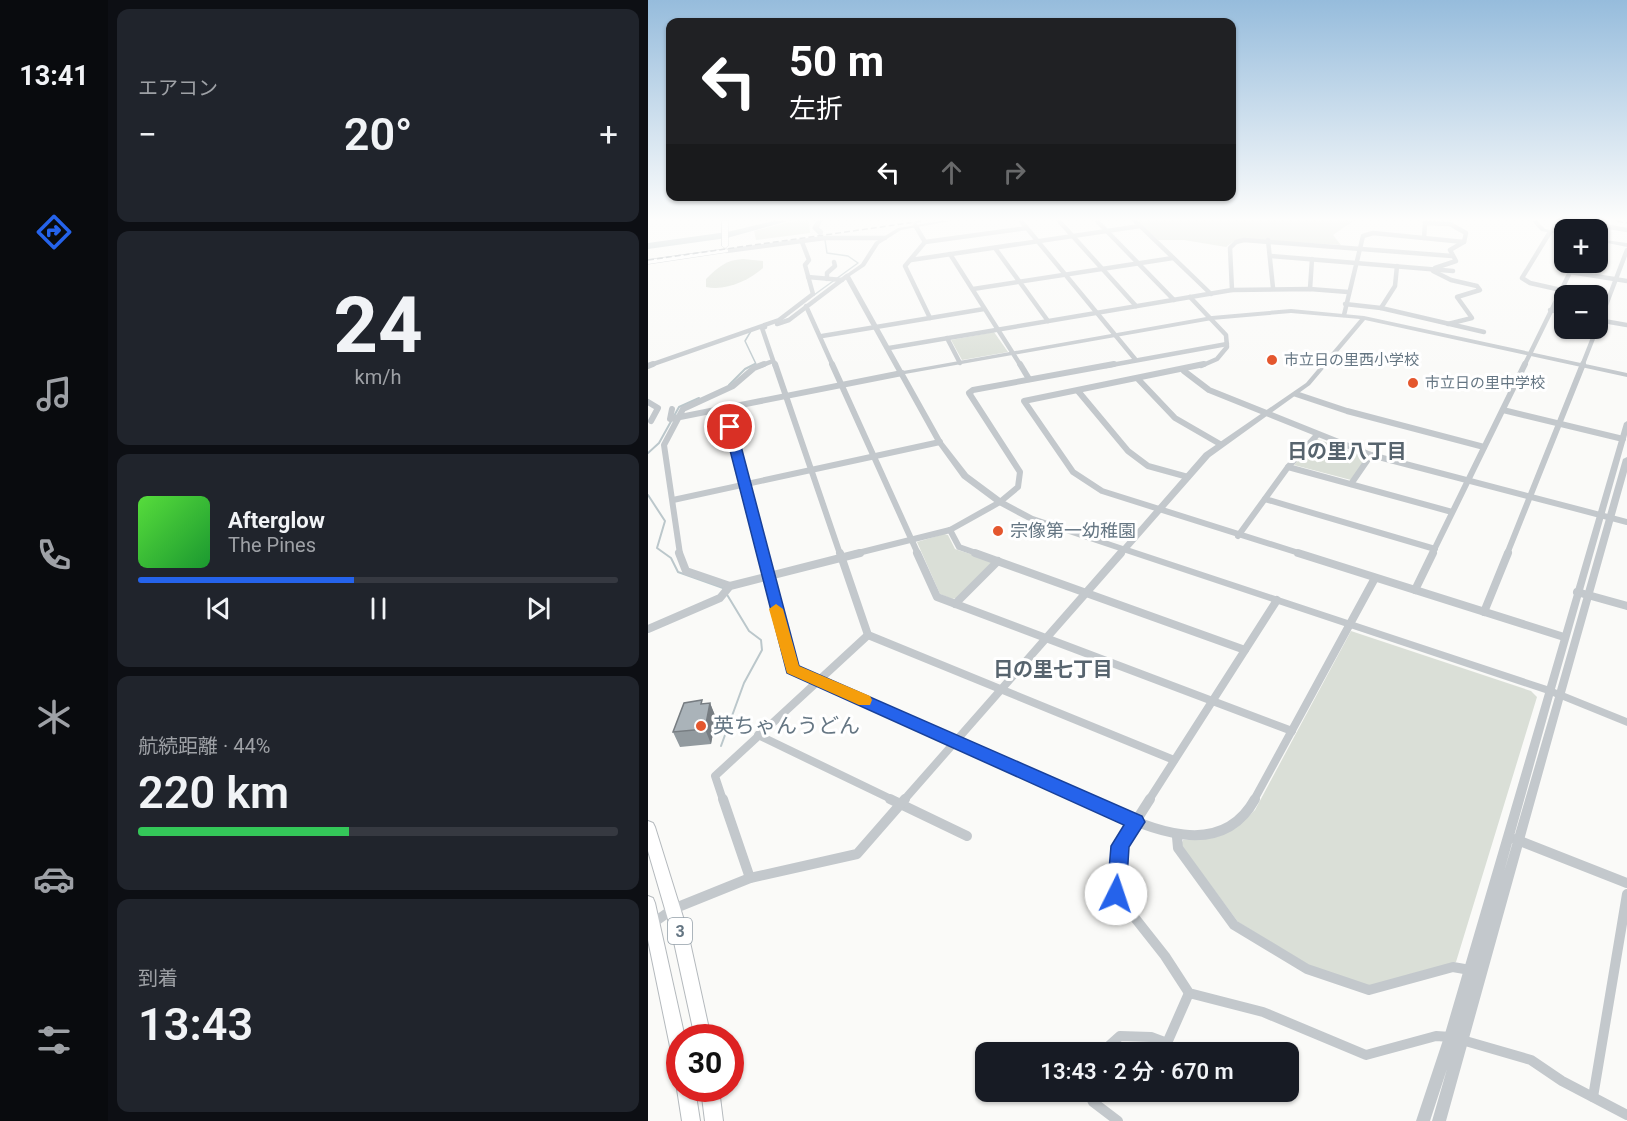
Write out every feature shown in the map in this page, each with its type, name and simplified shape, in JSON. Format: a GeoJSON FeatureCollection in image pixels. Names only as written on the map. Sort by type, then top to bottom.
{"type":"FeatureCollection","features":[{"type":"Feature","properties":{"kind":"highway","name":"3"},"geometry":{"type":"LineString","coordinates":[[648,827],[674,909],[700,1024]]}},
{"type":"Feature","properties":{"kind":"highway","name":"3"},"geometry":{"type":"LineString","coordinates":[[648,903],[674,1024]]}},
{"type":"Feature","properties":{"kind":"highway"},"geometry":{"type":"LineString","coordinates":[[688,1102],[691,1121]]}},
{"type":"Feature","properties":{"kind":"highway"},"geometry":{"type":"LineString","coordinates":[[712,1102],[714,1119]]}},
{"type":"Feature","properties":{"kind":"street"},"geometry":{"type":"LineString","coordinates":[[648,366],[779,320],[813,294],[807,273]]}},
{"type":"Feature","properties":{"kind":"street"},"geometry":{"type":"LineString","coordinates":[[827,273],[827,279]]}},
{"type":"Feature","properties":{"kind":"street"},"geometry":{"type":"LineString","coordinates":[[762,326],[789,320],[851,273]]}},
{"type":"Feature","properties":{"kind":"street"},"geometry":{"type":"LineString","coordinates":[[909,273],[930,318]]}},
{"type":"Feature","properties":{"kind":"street"},"geometry":{"type":"LineString","coordinates":[[963,273],[1029,379]]}},
{"type":"Feature","properties":{"kind":"street"},"geometry":{"type":"LineString","coordinates":[[1013,273],[1048,321]]}},
{"type":"Feature","properties":{"kind":"street"},"geometry":{"type":"LineString","coordinates":[[973,289],[1071,273]]}},
{"type":"Feature","properties":{"kind":"street"},"geometry":{"type":"LineString","coordinates":[[1106,273],[1136,306]]}},
{"type":"Feature","properties":{"kind":"street"},"geometry":{"type":"LineString","coordinates":[[1148,273],[1174,300]]}},
{"type":"Feature","properties":{"kind":"street"},"geometry":{"type":"LineString","coordinates":[[1189,273],[1211,294]]}},
{"type":"Feature","properties":{"kind":"street"},"geometry":{"type":"LineString","coordinates":[[1231,273],[1232,290]]}},
{"type":"Feature","properties":{"kind":"street"},"geometry":{"type":"LineString","coordinates":[[1272,273],[1273,288]]}},
{"type":"Feature","properties":{"kind":"street"},"geometry":{"type":"LineString","coordinates":[[1310,289],[1311,273]]}},
{"type":"Feature","properties":{"kind":"street"},"geometry":{"type":"LineString","coordinates":[[1344,315],[1354,273]]}},
{"type":"Feature","properties":{"kind":"street"},"geometry":{"type":"LineString","coordinates":[[1381,308],[1395,286],[1397,273]]}},
{"type":"Feature","properties":{"kind":"street"},"geometry":{"type":"LineString","coordinates":[[1439,273],[1451,280],[1477,286],[1480,290],[1457,297],[1472,318],[1446,325]]}},
{"type":"Feature","properties":{"kind":"street"},"geometry":{"type":"LineString","coordinates":[[1525,273],[1522,278],[1530,284],[1554,289]]}},
{"type":"Feature","properties":{"kind":"street"},"geometry":{"type":"LineString","coordinates":[[1579,273],[1627,282]]}},
{"type":"Feature","properties":{"kind":"street"},"geometry":{"type":"LineString","coordinates":[[1608,298],[1618,273]]}},
{"type":"Feature","properties":{"kind":"street"},"geometry":{"type":"LineString","coordinates":[[1066,274],[1135,360]]}},
{"type":"Feature","properties":{"kind":"street"},"geometry":{"type":"LineString","coordinates":[[808,277],[844,278]]}},
{"type":"Feature","properties":{"kind":"street"},"geometry":{"type":"LineString","coordinates":[[844,278],[877,327],[940,442],[965,476],[1000,502],[1030,518],[1555,693],[1627,722]]}},
{"type":"Feature","properties":{"kind":"street"},"geometry":{"type":"LineString","coordinates":[[889,348],[1232,290],[1273,288],[1348,292]]}},
{"type":"Feature","properties":{"kind":"street"},"geometry":{"type":"LineString","coordinates":[[1190,297],[1226,335],[1227,344],[1217,359],[1184,371],[1024,401],[1074,472],[1102,491],[1564,638]]}},
{"type":"Feature","properties":{"kind":"street"},"geometry":{"type":"LineString","coordinates":[[1415,590],[1554,303]]}},
{"type":"Feature","properties":{"kind":"street"},"geometry":{"type":"LineString","coordinates":[[1346,304],[1381,308],[1446,325],[1484,332]]}},
{"type":"Feature","properties":{"kind":"street"},"geometry":{"type":"LineString","coordinates":[[806,306],[822,336],[937,597],[1292,731]]}},
{"type":"Feature","properties":{"kind":"street"},"geometry":{"type":"LineString","coordinates":[[822,336],[984,309]]}},
{"type":"Feature","properties":{"kind":"street"},"geometry":{"type":"LineString","coordinates":[[1550,310],[1554,311]]}},
{"type":"Feature","properties":{"kind":"street"},"geometry":{"type":"LineString","coordinates":[[672,409],[670,419],[1115,335],[1212,318],[1273,311],[1364,318],[1627,375]]}},
{"type":"Feature","properties":{"kind":"street"},"geometry":{"type":"LineString","coordinates":[[653,923],[674,909],[750,878],[857,854],[1188,477],[1220,444],[1296,394],[1321,371],[1364,318]]}},
{"type":"Feature","properties":{"kind":"street"},"geometry":{"type":"LineString","coordinates":[[1608,322],[1627,325]]}},
{"type":"Feature","properties":{"kind":"street"},"geometry":{"type":"LineString","coordinates":[[762,326],[868,635],[1174,760]]}},
{"type":"Feature","properties":{"kind":"street"},"geometry":{"type":"LineString","coordinates":[[947,338],[960,363]]}},
{"type":"Feature","properties":{"kind":"street"},"geometry":{"type":"LineString","coordinates":[[1484,612],[1592,339]]}},
{"type":"Feature","properties":{"kind":"street"},"geometry":{"type":"LineString","coordinates":[[773,361],[754,368],[733,386],[687,406],[664,445],[679,553],[686,571],[730,586],[951,530],[1000,502],[1018,487],[1020,472],[969,393],[1029,379],[1227,344]]}},
{"type":"Feature","properties":{"kind":"street"},"geometry":{"type":"LineString","coordinates":[[1184,371],[1209,390],[1317,435],[1371,454],[1627,522]]}},
{"type":"Feature","properties":{"kind":"street"},"geometry":{"type":"LineString","coordinates":[[1138,379],[1160,407],[1180,424],[1220,444]]}},
{"type":"Feature","properties":{"kind":"street"},"geometry":{"type":"LineString","coordinates":[[1078,391],[1128,451],[1148,466],[1188,477]]}},
{"type":"Feature","properties":{"kind":"street"},"geometry":{"type":"LineString","coordinates":[[1296,394],[1347,411],[1484,447]]}},
{"type":"Feature","properties":{"kind":"street"},"geometry":{"type":"LineString","coordinates":[[648,402],[658,408],[651,421]]}},
{"type":"Feature","properties":{"kind":"street"},"geometry":{"type":"LineString","coordinates":[[725,408],[792,669],[1136,822],[1177,837],[1204,835],[1224,829],[1251,806],[1375,578]]}},
{"type":"Feature","properties":{"kind":"street"},"geometry":{"type":"LineString","coordinates":[[1503,410],[1623,439]]}},
{"type":"Feature","properties":{"kind":"street"},"geometry":{"type":"LineString","coordinates":[[1423,1121],[1457,1039],[1555,693],[1589,595],[1627,423]]}},
{"type":"Feature","properties":{"kind":"street"},"geometry":{"type":"LineString","coordinates":[[1238,536],[1288,467],[1317,435]]}},
{"type":"Feature","properties":{"kind":"street"},"geometry":{"type":"LineString","coordinates":[[673,500],[940,442]]}},
{"type":"Feature","properties":{"kind":"street"},"geometry":{"type":"LineString","coordinates":[[1352,484],[1371,454]]}},
{"type":"Feature","properties":{"kind":"street"},"geometry":{"type":"LineString","coordinates":[[1555,693],[1564,638],[1577,592],[1627,459]]}},
{"type":"Feature","properties":{"kind":"street"},"geometry":{"type":"LineString","coordinates":[[1288,467],[1452,512]]}},
{"type":"Feature","properties":{"kind":"street"},"geometry":{"type":"LineString","coordinates":[[1265,499],[1435,549]]}},
{"type":"Feature","properties":{"kind":"street"},"geometry":{"type":"LineString","coordinates":[[951,530],[959,547],[1245,650]]}},
{"type":"Feature","properties":{"kind":"street"},"geometry":{"type":"LineString","coordinates":[[955,604],[998,561]]}},
{"type":"Feature","properties":{"kind":"street"},"geometry":{"type":"LineString","coordinates":[[648,629],[720,598],[730,586]]}},
{"type":"Feature","properties":{"kind":"street"},"geometry":{"type":"LineString","coordinates":[[1577,592],[1627,606]]}},
{"type":"Feature","properties":{"kind":"street"},"geometry":{"type":"LineString","coordinates":[[1277,600],[1120,846],[1116,894],[1165,956],[1189,993],[1263,1012],[1366,1055],[1436,1036],[1457,1039],[1531,1059],[1562,1081],[1627,1115]]}},
{"type":"Feature","properties":{"kind":"street"},"geometry":{"type":"LineString","coordinates":[[750,878],[715,776],[868,635]]}},
{"type":"Feature","properties":{"kind":"street"},"geometry":{"type":"LineString","coordinates":[[759,735],[967,836]]}},
{"type":"Feature","properties":{"kind":"street"},"geometry":{"type":"LineString","coordinates":[[1177,837],[1178,848],[1234,925],[1307,969],[1370,990],[1453,967],[1470,970]]}},
{"type":"Feature","properties":{"kind":"street"},"geometry":{"type":"LineString","coordinates":[[1513,839],[1627,883]]}},
{"type":"Feature","properties":{"kind":"street"},"geometry":{"type":"LineString","coordinates":[[1439,1121],[1470,970],[1513,839]]}},
{"type":"Feature","properties":{"kind":"street"},"geometry":{"type":"LineString","coordinates":[[1593,1097],[1627,894]]}},
{"type":"Feature","properties":{"kind":"street"},"geometry":{"type":"LineString","coordinates":[[1167,1042],[1189,993]]}},
{"type":"Feature","properties":{"kind":"street"},"geometry":{"type":"LineString","coordinates":[[1113,1042],[1120,1036],[1151,1037],[1164,1042]]}},
{"type":"Feature","properties":{"kind":"street"},"geometry":{"type":"LineString","coordinates":[[1093,1102],[1118,1121]]}},
{"type":"Feature","properties":{"kind":"shaded area"},"geometry":{"type":"Polygon","coordinates":[[[712,273],[756,273],[736,284],[721,288],[706,287],[706,279],[712,273]]]}},
{"type":"Feature","properties":{"kind":"shaded area"},"geometry":{"type":"Polygon","coordinates":[[[994,332],[1008,352],[962,360],[951,340],[994,332]]]}},
{"type":"Feature","properties":{"kind":"shaded area"},"geometry":{"type":"Polygon","coordinates":[[[1317,439],[1367,457],[1351,480],[1294,465],[1317,439]]]}},
{"type":"Feature","properties":{"kind":"shaded area"},"geometry":{"type":"Polygon","coordinates":[[[944,534],[948,535],[955,549],[992,561],[992,564],[957,598],[952,599],[940,594],[917,542],[944,534]]]}},
{"type":"Feature","properties":{"kind":"shaded area"},"geometry":{"type":"Polygon","coordinates":[[[1351,631],[1531,691],[1537,697],[1456,962],[1368,986],[1312,967],[1238,922],[1181,845],[1183,840],[1213,836],[1231,829],[1255,810],[1351,631]]]}},
{"type":"Feature","properties":{"kind":"building"},"geometry":{"type":"Polygon","coordinates":[[[702,700],[701,704],[710,703],[705,729],[673,732],[684,703],[702,700]]]}},
{"type":"Feature","properties":{"kind":"waterway"},"geometry":{"type":"LineString","coordinates":[[814,295],[844,273]]}},
{"type":"Feature","properties":{"kind":"waterway"},"geometry":{"type":"LineString","coordinates":[[751,331],[745,341],[756,364],[752,366]]}},
{"type":"Feature","properties":{"kind":"waterway"},"geometry":{"type":"LineString","coordinates":[[729,385],[745,369],[755,364]]}},
{"type":"Feature","properties":{"kind":"waterway"},"geometry":{"type":"LineString","coordinates":[[648,453],[659,443],[679,407],[699,398]]}},
{"type":"Feature","properties":{"kind":"waterway"},"geometry":{"type":"LineString","coordinates":[[648,495],[665,521],[657,548],[671,558],[678,572],[723,588],[749,631],[761,640],[762,650],[744,683],[721,746]]}},
{"type":"Feature","properties":{"kind":"slow traffic"},"geometry":{"type":"LineString","coordinates":[[776,609],[792,669],[864,700]]}},
{"type":"Feature","properties":{"kind":"place","name":"市立日の里西小学校"},"geometry":{"type":"Point","coordinates":[1272,360]}},
{"type":"Feature","properties":{"kind":"place","name":"市立日の里中学校"},"geometry":{"type":"Point","coordinates":[1413,383]}},
{"type":"Feature","properties":{"kind":"place","name":"宗像第一幼稚園"},"geometry":{"type":"Point","coordinates":[998,531]}},
{"type":"Feature","properties":{"kind":"place","name":"英ちゃんうどん"},"geometry":{"type":"Point","coordinates":[701,726]}},
{"type":"Feature","properties":{"kind":"district","name":"日の里八丁目"},"geometry":{"type":"Point","coordinates":[1347,451]}},
{"type":"Feature","properties":{"kind":"district","name":"日の里七丁目"},"geometry":{"type":"Point","coordinates":[1053,669]}},
{"type":"Feature","properties":{"kind":"route"},"geometry":{"type":"LineString","coordinates":[[730,427],[792,669],[1136,822],[1120,846],[1116,894]]}}]}
